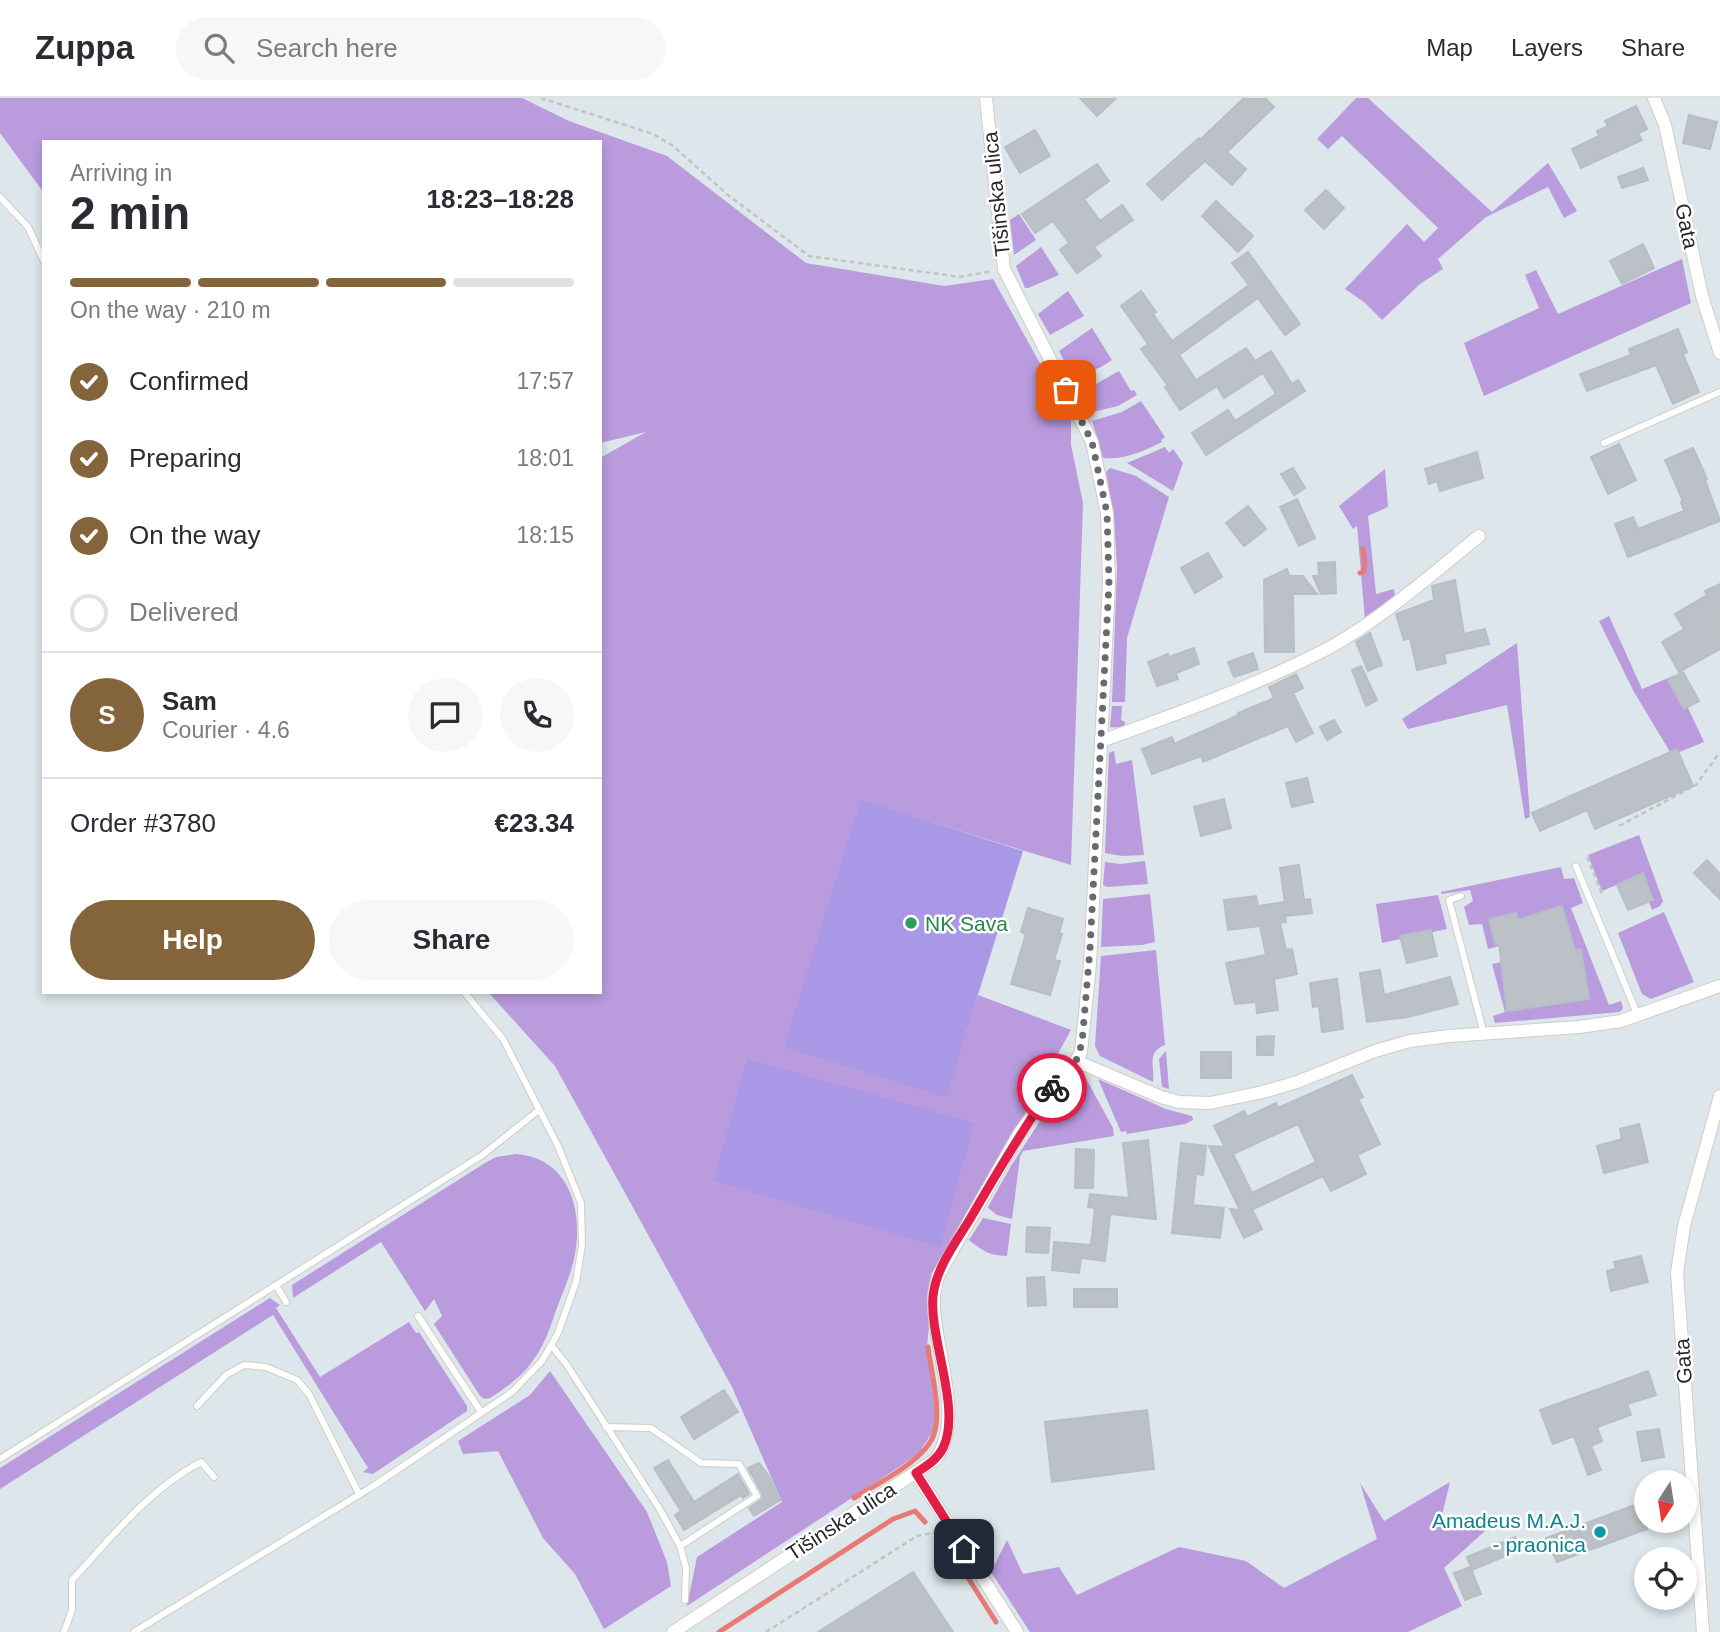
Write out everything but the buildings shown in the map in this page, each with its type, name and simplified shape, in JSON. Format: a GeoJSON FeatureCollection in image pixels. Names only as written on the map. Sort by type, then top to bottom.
{"type":"FeatureCollection","features":[{"type":"Feature","properties":{"kind":"street","name":"Tišinska ulica"},"geometry":{"type":"LineString","coordinates":[[673,1632],[936,1459],[948,1433],[948,1410],[933,1296],[938,1276],[1019,1134],[1056,1083],[1076,1061],[1082,1043],[1090,964],[1109,583],[1104,501],[1092,442],[1004,269],[986,98]]}},
{"type":"Feature","properties":{"kind":"street","name":"Gata"},"geometry":{"type":"LineString","coordinates":[[1654,98],[1665,125],[1702,296],[1720,354]]}},
{"type":"Feature","properties":{"kind":"street"},"geometry":{"type":"LineString","coordinates":[[1101,741],[1190,708],[1321,652],[1371,620],[1479,536]]}},
{"type":"Feature","properties":{"kind":"street"},"geometry":{"type":"LineString","coordinates":[[1076,1061],[1161,1097],[1195,1104],[1274,1089],[1375,1051],[1410,1041],[1579,1027],[1638,1016],[1720,986]]}},
{"type":"Feature","properties":{"kind":"street","name":"Gata"},"geometry":{"type":"LineString","coordinates":[[1703,1632],[1677,1273],[1682,1236],[1720,1096]]}},
{"type":"Feature","properties":{"kind":"street"},"geometry":{"type":"LineString","coordinates":[[916,1473],[1012,1630]]}},
{"type":"Feature","properties":{"kind":"lane"},"geometry":{"type":"LineString","coordinates":[[0,197],[28,227],[42,257]]}},
{"type":"Feature","properties":{"kind":"lane"},"geometry":{"type":"LineString","coordinates":[[1604,443],[1720,392]]}},
{"type":"Feature","properties":{"kind":"lane"},"geometry":{"type":"LineString","coordinates":[[1577,866],[1638,1016]]}},
{"type":"Feature","properties":{"kind":"lane"},"geometry":{"type":"LineString","coordinates":[[1461,896],[1449,900],[1484,1034]]}},
{"type":"Feature","properties":{"kind":"lane"},"geometry":{"type":"LineString","coordinates":[[134,1632],[359,1494],[512,1391],[542,1362],[551,1345],[576,1282],[582,1245],[581,1203],[558,1146],[503,1039],[466,994]]}},
{"type":"Feature","properties":{"kind":"lane"},"geometry":{"type":"LineString","coordinates":[[0,1459],[481,1156],[539,1110]]}},
{"type":"Feature","properties":{"kind":"lane"},"geometry":{"type":"LineString","coordinates":[[276,1285],[286,1302]]}},
{"type":"Feature","properties":{"kind":"lane"},"geometry":{"type":"LineString","coordinates":[[418,1316],[481,1412]]}},
{"type":"Feature","properties":{"kind":"lane"},"geometry":{"type":"LineString","coordinates":[[551,1345],[567,1365],[659,1508],[680,1546],[686,1568],[685,1600]]}},
{"type":"Feature","properties":{"kind":"lane"},"geometry":{"type":"LineString","coordinates":[[197,1406],[226,1375],[244,1365],[266,1367],[297,1380],[309,1394],[359,1494]]}},
{"type":"Feature","properties":{"kind":"lane"},"geometry":{"type":"LineString","coordinates":[[606,1427],[650,1428],[701,1463],[739,1464],[757,1496],[680,1546]]}},
{"type":"Feature","properties":{"kind":"lane"},"geometry":{"type":"LineString","coordinates":[[64,1632],[72,1610],[72,1580],[144,1503],[182,1472],[201,1462],[214,1477]]}},
{"type":"Feature","properties":{"kind":"path"},"geometry":{"type":"LineString","coordinates":[[541,98],[653,134],[673,146],[728,195],[809,256],[960,277],[1004,269]]}},
{"type":"Feature","properties":{"kind":"path"},"geometry":{"type":"LineString","coordinates":[[1619,826],[1696,785],[1720,752]]}},
{"type":"Feature","properties":{"kind":"path"},"geometry":{"type":"LineString","coordinates":[[1587,857],[1605,902]]}},
{"type":"Feature","properties":{"kind":"path"},"geometry":{"type":"LineString","coordinates":[[766,1632],[917,1536],[951,1529]]}},
{"type":"Feature","properties":{"kind":"shaded area"},"geometry":{"type":"Polygon","coordinates":[[[0,98],[522,98],[569,121],[667,156],[806,263],[944,286],[993,279],[1071,419],[1071,445],[1083,503],[1071,865],[861,801],[945,1097],[978,995],[1071,1030],[933,1279],[927,1347],[935,1409],[934,1430],[918,1454],[687,1606],[697,1557],[782,1502],[732,1387],[555,1066],[490,994],[602,994],[602,457],[646,432],[602,443],[602,140],[42,140],[42,190],[0,133],[0,98]]]}},
{"type":"Feature","properties":{"kind":"shaded area"},"geometry":{"type":"Polygon","coordinates":[[[1356,98],[1368,98],[1492,212],[1548,163],[1577,211],[1564,218],[1548,187],[1486,217],[1438,259],[1443,269],[1420,284],[1382,320],[1364,302],[1345,289],[1407,224],[1424,242],[1438,228],[1342,136],[1328,149],[1317,139],[1356,98]]]}},
{"type":"Feature","properties":{"kind":"shaded area"},"geometry":{"type":"Polygon","coordinates":[[[1019,214],[1036,240],[1014,255],[1010,220],[1019,214]]]}},
{"type":"Feature","properties":{"kind":"shaded area"},"geometry":{"type":"Polygon","coordinates":[[[1041,247],[1059,275],[1025,288],[1016,266],[1041,247]]]}},
{"type":"Feature","properties":{"kind":"shaded area"},"geometry":{"type":"Polygon","coordinates":[[[1682,259],[1691,303],[1484,396],[1464,343],[1539,308],[1525,275],[1536,270],[1558,314],[1682,259]]]}},
{"type":"Feature","properties":{"kind":"shaded area"},"geometry":{"type":"Polygon","coordinates":[[[1068,291],[1084,316],[1050,335],[1038,314],[1068,291]]]}},
{"type":"Feature","properties":{"kind":"shaded area"},"geometry":{"type":"Polygon","coordinates":[[[1092,328],[1112,360],[1101,367],[1072,376],[1059,351],[1092,328]]]}},
{"type":"Feature","properties":{"kind":"shaded area"},"geometry":{"type":"Polygon","coordinates":[[[1119,371],[1131,391],[1134,390],[1137,395],[1118,406],[1088,413],[1080,393],[1119,371]]]}},
{"type":"Feature","properties":{"kind":"shaded area"},"geometry":{"type":"Polygon","coordinates":[[[1141,401],[1165,437],[1162,442],[1141,452],[1103,458],[1092,421],[1122,412],[1141,401]]]}},
{"type":"Feature","properties":{"kind":"shaded area"},"geometry":{"type":"Polygon","coordinates":[[[1165,447],[1169,453],[1173,449],[1183,463],[1173,491],[1127,463],[1165,447]]]}},
{"type":"Feature","properties":{"kind":"shaded area"},"geometry":{"type":"Polygon","coordinates":[[[1110,468],[1136,476],[1169,497],[1127,638],[1125,702],[1112,702],[1117,567],[1114,517],[1106,472],[1110,468]]]}},
{"type":"Feature","properties":{"kind":"shaded area"},"geometry":{"type":"Polygon","coordinates":[[[1385,469],[1388,507],[1368,516],[1376,594],[1394,589],[1395,597],[1365,620],[1357,526],[1353,529],[1339,506],[1385,469]]]}},
{"type":"Feature","properties":{"kind":"shaded area"},"geometry":{"type":"Polygon","coordinates":[[[1609,616],[1642,689],[1673,676],[1704,742],[1672,755],[1634,692],[1599,621],[1609,616]]]}},
{"type":"Feature","properties":{"kind":"shaded area"},"geometry":{"type":"Polygon","coordinates":[[[1517,643],[1530,817],[1525,819],[1507,705],[1408,729],[1402,719],[1517,643]]]}},
{"type":"Feature","properties":{"kind":"shaded area"},"geometry":{"type":"Polygon","coordinates":[[[1112,706],[1122,706],[1121,720],[1125,722],[1125,728],[1110,727],[1112,706]]]}},
{"type":"Feature","properties":{"kind":"shaded area"},"geometry":{"type":"Polygon","coordinates":[[[1114,751],[1116,764],[1132,760],[1144,855],[1122,856],[1105,853],[1109,753],[1114,751]]]}},
{"type":"Feature","properties":{"kind":"shaded area","name":"NK Sava"},"geometry":{"type":"Polygon","coordinates":[[[861,800],[1023,851],[946,1097],[784,1047],[861,800]]]}},
{"type":"Feature","properties":{"kind":"shaded area"},"geometry":{"type":"Polygon","coordinates":[[[1639,835],[1663,901],[1652,910],[1649,902],[1653,899],[1643,874],[1602,891],[1588,855],[1639,835]]]}},
{"type":"Feature","properties":{"kind":"shaded area"},"geometry":{"type":"Polygon","coordinates":[[[1145,861],[1148,884],[1103,885],[1105,862],[1120,864],[1145,861]]]}},
{"type":"Feature","properties":{"kind":"shaded area"},"geometry":{"type":"Polygon","coordinates":[[[1561,867],[1564,879],[1574,878],[1583,903],[1571,908],[1609,1005],[1621,1001],[1623,1008],[1620,1012],[1495,1023],[1493,1016],[1505,1012],[1492,964],[1507,961],[1502,945],[1488,949],[1482,924],[1469,925],[1464,907],[1473,901],[1470,890],[1441,892],[1561,867]],[[1516,914],[1495,944],[1521,939],[1516,914]],[[1581,949],[1554,954],[1562,1003],[1589,999],[1581,949]],[[1533,960],[1508,1011],[1538,1007],[1533,960]]]}},
{"type":"Feature","properties":{"kind":"shaded area"},"geometry":{"type":"Polygon","coordinates":[[[1150,894],[1155,942],[1101,947],[1103,899],[1150,894]]]}},
{"type":"Feature","properties":{"kind":"shaded area"},"geometry":{"type":"Polygon","coordinates":[[[1438,895],[1447,929],[1382,943],[1376,904],[1438,895]]]}},
{"type":"Feature","properties":{"kind":"shaded area"},"geometry":{"type":"Polygon","coordinates":[[[1664,912],[1694,982],[1651,999],[1642,994],[1618,933],[1664,912]]]}},
{"type":"Feature","properties":{"kind":"shaded area"},"geometry":{"type":"Polygon","coordinates":[[[1156,950],[1165,1045],[1155,1051],[1153,1056],[1153,1082],[1100,1056],[1095,1046],[1101,956],[1156,950]]]}},
{"type":"Feature","properties":{"kind":"shaded area"},"geometry":{"type":"Polygon","coordinates":[[[1166,1051],[1169,1089],[1162,1087],[1159,1059],[1166,1051]]]}},
{"type":"Feature","properties":{"kind":"shaded area"},"geometry":{"type":"Polygon","coordinates":[[[747,1059],[974,1123],[940,1247],[714,1181],[747,1059]]]}},
{"type":"Feature","properties":{"kind":"shaded area"},"geometry":{"type":"Polygon","coordinates":[[[1084,1075],[1113,1128],[1114,1136],[1023,1151],[1012,1219],[997,1215],[988,1208],[1011,1166],[1064,1084],[1074,1076],[1084,1075]]]}},
{"type":"Feature","properties":{"kind":"shaded area"},"geometry":{"type":"Polygon","coordinates":[[[1098,1079],[1166,1109],[1192,1116],[1193,1120],[1185,1124],[1127,1134],[1126,1131],[1121,1132],[1098,1079]]]}},
{"type":"Feature","properties":{"kind":"shaded area"},"geometry":{"type":"Polygon","coordinates":[[[516,1154],[549,1165],[560,1176],[574,1204],[577,1237],[570,1274],[542,1346],[520,1376],[490,1398],[480,1396],[434,1324],[442,1316],[434,1299],[425,1311],[381,1242],[293,1298],[292,1285],[485,1163],[496,1157],[516,1154]]]}},
{"type":"Feature","properties":{"kind":"shaded area"},"geometry":{"type":"Polygon","coordinates":[[[983,1218],[1011,1224],[1007,1256],[987,1252],[969,1240],[983,1218]]]}},
{"type":"Feature","properties":{"kind":"shaded area"},"geometry":{"type":"Polygon","coordinates":[[[270,1298],[280,1305],[276,1308],[320,1377],[409,1322],[416,1333],[419,1332],[467,1406],[467,1411],[373,1474],[363,1472],[368,1468],[273,1315],[0,1489],[0,1468],[270,1298]]]}},
{"type":"Feature","properties":{"kind":"shaded area"},"geometry":{"type":"Polygon","coordinates":[[[550,1371],[647,1512],[667,1562],[671,1586],[604,1629],[575,1574],[543,1538],[498,1451],[463,1454],[458,1441],[530,1395],[550,1371]]]}},
{"type":"Feature","properties":{"kind":"shaded area"},"geometry":{"type":"Polygon","coordinates":[[[1450,1482],[1440,1524],[1496,1521],[1444,1568],[1462,1606],[1408,1632],[1030,1632],[991,1572],[1007,1540],[1023,1574],[1059,1567],[1077,1595],[1179,1547],[1246,1561],[1284,1588],[1377,1539],[1360,1483],[1384,1521],[1450,1482]]]}},
{"type":"Feature","properties":{"kind":"waterway"},"geometry":{"type":"LineString","coordinates":[[1360,573],[1365,565],[1363,549]]}},
{"type":"Feature","properties":{"kind":"waterway"},"geometry":{"type":"LineString","coordinates":[[854,1498],[911,1462],[929,1444],[934,1434],[937,1414],[928,1347]]}},
{"type":"Feature","properties":{"kind":"waterway"},"geometry":{"type":"LineString","coordinates":[[719,1632],[893,1519],[915,1511],[925,1522]]}},
{"type":"Feature","properties":{"kind":"waterway"},"geometry":{"type":"LineString","coordinates":[[943,1543],[953,1554],[996,1622]]}},
{"type":"Feature","properties":{"kind":"way so far"},"geometry":{"type":"LineString","coordinates":[[1052,1088],[1076,1061],[1082,1043],[1090,949],[1109,583],[1107,513],[1092,442],[1066,390]]}},
{"type":"Feature","properties":{"kind":"place","name":"NK Sava"},"geometry":{"type":"Point","coordinates":[911,923]}},
{"type":"Feature","properties":{"kind":"place","name":"Amadeus M.A.J. - praonica"},"geometry":{"type":"Point","coordinates":[1600,1532]}},
{"type":"Feature","properties":{"kind":"route"},"geometry":{"type":"LineString","coordinates":[[964,1549],[916,1473],[936,1459],[948,1433],[948,1410],[933,1296],[938,1276],[954,1246],[1019,1134],[1052,1088]]}}]}
